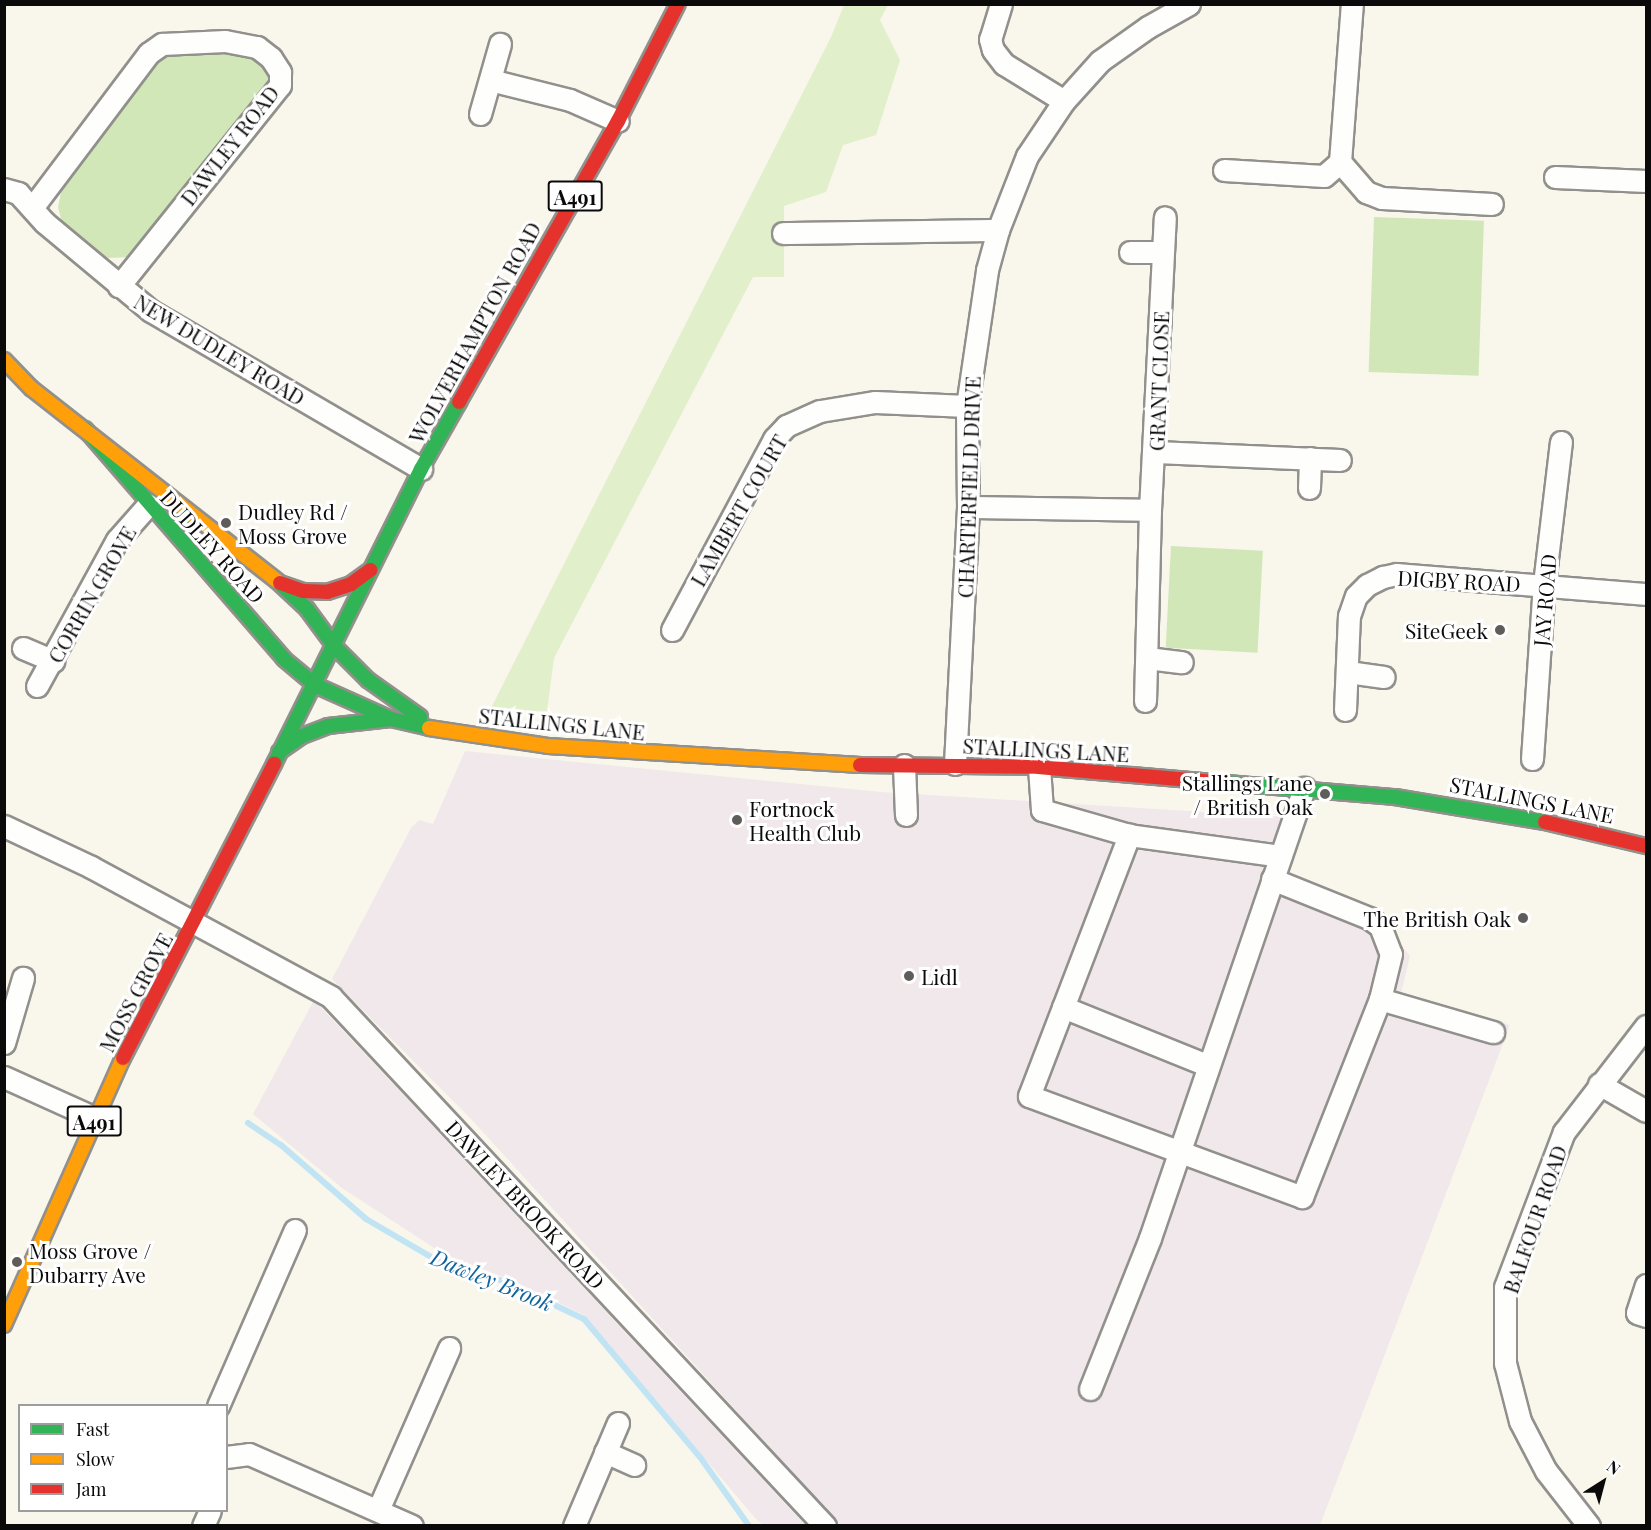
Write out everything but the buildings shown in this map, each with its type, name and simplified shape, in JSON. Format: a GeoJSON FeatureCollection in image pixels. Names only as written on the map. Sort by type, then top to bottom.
{"type":"FeatureCollection","features":[{"type":"Feature","properties":{"kind":"main road","name":"WOLVERHAMPTON ROAD"},"geometry":{"type":"LineString","coordinates":[[315,685],[421,469],[618,121],[678,4]]}},
{"type":"Feature","properties":{"kind":"main road","name":"DUDLEY ROAD"},"geometry":{"type":"LineString","coordinates":[[4,360],[30,388],[280,583],[307,609],[335,647]]}},
{"type":"Feature","properties":{"kind":"main road","name":"DUDLEY ROAD"},"geometry":{"type":"LineString","coordinates":[[85,429],[148,505],[284,659],[315,685]]}},
{"type":"Feature","properties":{"kind":"main road"},"geometry":{"type":"LineString","coordinates":[[280,583],[303,591],[327,592],[351,584],[370,570]]}},
{"type":"Feature","properties":{"kind":"main road","name":"STALLINGS LANE"},"geometry":{"type":"LineString","coordinates":[[335,647],[368,680],[439,730]]}},
{"type":"Feature","properties":{"kind":"main road","name":"STALLINGS LANE"},"geometry":{"type":"LineString","coordinates":[[315,685],[390,718],[439,730],[548,746],[812,765],[955,764],[1039,768],[1304,788],[1500,812],[1647,846]]}},
{"type":"Feature","properties":{"kind":"main road","name":"MOSS GROVE"},"geometry":{"type":"LineString","coordinates":[[4,1325],[95,1118],[315,685]]}},
{"type":"Feature","properties":{"kind":"main road"},"geometry":{"type":"LineString","coordinates":[[279,752],[302,736],[328,726],[390,718]]}},
{"type":"Feature","properties":{"kind":"street"},"geometry":{"type":"LineString","coordinates":[[1001,4],[990,39],[993,50],[1004,64],[1064,101]]}},
{"type":"Feature","properties":{"kind":"street","name":"CHARTERFIELD DRIVE"},"geometry":{"type":"LineString","coordinates":[[955,764],[968,507],[967,406],[987,270],[998,230],[1027,156],[1064,101],[1100,61],[1148,27],[1189,4]]}},
{"type":"Feature","properties":{"kind":"street"},"geometry":{"type":"LineString","coordinates":[[1224,170],[1324,176],[1340,162],[1352,4]]}},
{"type":"Feature","properties":{"kind":"street","name":"DAWLEY ROAD"},"geometry":{"type":"LineString","coordinates":[[32,208],[149,53],[162,44],[225,41],[257,47],[271,58],[280,72],[280,85],[119,286]]}},
{"type":"Feature","properties":{"kind":"street"},"geometry":{"type":"LineString","coordinates":[[480,114],[500,44]]}},
{"type":"Feature","properties":{"kind":"street"},"geometry":{"type":"LineString","coordinates":[[490,80],[570,100],[618,121]]}},
{"type":"Feature","properties":{"kind":"street"},"geometry":{"type":"LineString","coordinates":[[1340,162],[1366,192],[1382,198],[1492,204]]}},
{"type":"Feature","properties":{"kind":"street"},"geometry":{"type":"LineString","coordinates":[[1555,177],[1647,181]]}},
{"type":"Feature","properties":{"kind":"street","name":"NEW DUDLEY ROAD"},"geometry":{"type":"LineString","coordinates":[[4,189],[18,193],[119,286],[151,311],[421,469]]}},
{"type":"Feature","properties":{"kind":"street","name":"GRANT CLOSE"},"geometry":{"type":"LineString","coordinates":[[1145,701],[1150,510],[1156,452],[1165,217]]}},
{"type":"Feature","properties":{"kind":"street"},"geometry":{"type":"LineString","coordinates":[[783,233],[998,230]]}},
{"type":"Feature","properties":{"kind":"street"},"geometry":{"type":"LineString","coordinates":[[1130,252],[1162,252]]}},
{"type":"Feature","properties":{"kind":"street","name":"LAMBERT COURT"},"geometry":{"type":"LineString","coordinates":[[672,630],[774,439],[786,426],[820,411],[866,403],[967,406]]}},
{"type":"Feature","properties":{"kind":"street","name":"JAY ROAD"},"geometry":{"type":"LineString","coordinates":[[1532,759],[1544,584],[1561,442]]}},
{"type":"Feature","properties":{"kind":"street"},"geometry":{"type":"LineString","coordinates":[[1156,452],[1340,460]]}},
{"type":"Feature","properties":{"kind":"street"},"geometry":{"type":"LineString","coordinates":[[1309,488],[1310,458]]}},
{"type":"Feature","properties":{"kind":"street","name":"CORRIN GROVE"},"geometry":{"type":"LineString","coordinates":[[37,686],[53,661],[117,540],[148,505]]}},
{"type":"Feature","properties":{"kind":"street"},"geometry":{"type":"LineString","coordinates":[[968,507],[1150,510]]}},
{"type":"Feature","properties":{"kind":"street","name":"DIGBY ROAD"},"geometry":{"type":"LineString","coordinates":[[1344,710],[1348,672],[1348,616],[1356,596],[1367,585],[1383,577],[1397,574],[1647,594]]}},
{"type":"Feature","properties":{"kind":"street"},"geometry":{"type":"LineString","coordinates":[[23,648],[53,661]]}},
{"type":"Feature","properties":{"kind":"street"},"geometry":{"type":"LineString","coordinates":[[1147,658],[1182,662]]}},
{"type":"Feature","properties":{"kind":"street"},"geometry":{"type":"LineString","coordinates":[[1348,672],[1384,676]]}},
{"type":"Feature","properties":{"kind":"street"},"geometry":{"type":"LineString","coordinates":[[904,765],[906,815]]}},
{"type":"Feature","properties":{"kind":"street"},"geometry":{"type":"LineString","coordinates":[[1039,768],[1042,810],[1129,835],[1281,856]]}},
{"type":"Feature","properties":{"kind":"street"},"geometry":{"type":"LineString","coordinates":[[1090,1389],[1180,1151],[1304,788]]}},
{"type":"Feature","properties":{"kind":"street","name":"DAWLEY BROOK ROAD"},"geometry":{"type":"LineString","coordinates":[[4,825],[195,923],[331,997],[825,1526]]}},
{"type":"Feature","properties":{"kind":"street"},"geometry":{"type":"LineString","coordinates":[[1129,835],[1029,1096],[1302,1197],[1380,999],[1391,954],[1380,926],[1369,918],[1272,879]]}},
{"type":"Feature","properties":{"kind":"street"},"geometry":{"type":"LineString","coordinates":[[4,1043],[23,978]]}},
{"type":"Feature","properties":{"kind":"street"},"geometry":{"type":"LineString","coordinates":[[1380,999],[1493,1032]]}},
{"type":"Feature","properties":{"kind":"street"},"geometry":{"type":"LineString","coordinates":[[1063,1007],[1209,1066]]}},
{"type":"Feature","properties":{"kind":"street","name":"BALFOUR ROAD"},"geometry":{"type":"LineString","coordinates":[[1589,1526],[1545,1472],[1520,1420],[1505,1363],[1505,1287],[1564,1132],[1599,1084],[1647,1026]]}},
{"type":"Feature","properties":{"kind":"street"},"geometry":{"type":"LineString","coordinates":[[4,1077],[95,1118]]}},
{"type":"Feature","properties":{"kind":"street"},"geometry":{"type":"LineString","coordinates":[[1599,1084],[1647,1111]]}},
{"type":"Feature","properties":{"kind":"street"},"geometry":{"type":"LineString","coordinates":[[219,1404],[297,1231]]}},
{"type":"Feature","properties":{"kind":"street"},"geometry":{"type":"LineString","coordinates":[[1647,1285],[1637,1313],[1647,1316]]}},
{"type":"Feature","properties":{"kind":"street"},"geometry":{"type":"LineString","coordinates":[[378,1510],[449,1348]]}},
{"type":"Feature","properties":{"kind":"street"},"geometry":{"type":"LineString","coordinates":[[574,1526],[618,1423]]}},
{"type":"Feature","properties":{"kind":"street"},"geometry":{"type":"LineString","coordinates":[[606,1452],[634,1465]]}},
{"type":"Feature","properties":{"kind":"street"},"geometry":{"type":"LineString","coordinates":[[228,1457],[249,1454],[412,1526]]}},
{"type":"Feature","properties":{"kind":"street"},"geometry":{"type":"LineString","coordinates":[[203,1526],[209,1512]]}},
{"type":"Feature","properties":{"kind":"shaded area"},"geometry":{"type":"Polygon","coordinates":[[[465,751],[881,792],[1302,818],[1288,873],[1379,917],[1410,956],[1401,994],[1510,1025],[1320,1525],[841,1526],[473,1121],[332,979],[411,828],[419,820],[433,824],[465,751]]]}},
{"type":"Feature","properties":{"kind":"shaded area"},"geometry":{"type":"Polygon","coordinates":[[[314,1000],[805,1525],[763,1525],[755,1518],[584,1315],[514,1281],[442,1253],[342,1188],[253,1114],[314,1000]]]}},
{"type":"Feature","properties":{"kind":"green space"},"geometry":{"type":"Polygon","coordinates":[[[844,5],[888,5],[880,20],[900,60],[876,135],[843,145],[826,192],[784,206],[784,277],[753,277],[554,658],[547,711],[488,714],[831,37],[844,5]]]}},
{"type":"Feature","properties":{"kind":"green space"},"geometry":{"type":"Polygon","coordinates":[[[239,50],[269,63],[270,83],[133,257],[107,258],[83,245],[62,223],[58,207],[63,183],[145,75],[163,53],[239,50]]]}},
{"type":"Feature","properties":{"kind":"green space"},"geometry":{"type":"Polygon","coordinates":[[[1374,217],[1484,221],[1479,376],[1369,372],[1374,217]]]}},
{"type":"Feature","properties":{"kind":"green space"},"geometry":{"type":"Polygon","coordinates":[[[1171,546],[1263,551],[1258,653],[1166,648],[1171,546]]]}},
{"type":"Feature","properties":{"kind":"waterway","name":"Dawley Brook"},"geometry":{"type":"LineString","coordinates":[[248,1123],[281,1145],[366,1219],[452,1269],[504,1281],[584,1319],[700,1457],[749,1526]]}},
{"type":"Feature","properties":{"kind":"traffic: fast"},"geometry":{"type":"LineString","coordinates":[[274,764],[421,469],[459,402]]}},
{"type":"Feature","properties":{"kind":"traffic: fast"},"geometry":{"type":"LineString","coordinates":[[85,429],[284,659],[315,685],[391,719],[429,728]]}},
{"type":"Feature","properties":{"kind":"traffic: fast"},"geometry":{"type":"LineString","coordinates":[[277,581],[307,609],[335,647],[368,680],[420,717]]}},
{"type":"Feature","properties":{"kind":"traffic: fast"},"geometry":{"type":"LineString","coordinates":[[279,752],[302,736],[328,726],[391,719]]}},
{"type":"Feature","properties":{"kind":"traffic: fast"},"geometry":{"type":"LineString","coordinates":[[1227,783],[1395,797],[1545,822]]}},
{"type":"Feature","properties":{"kind":"traffic: slow"},"geometry":{"type":"LineString","coordinates":[[4,360],[31,388],[277,581]]}},
{"type":"Feature","properties":{"kind":"traffic: slow"},"geometry":{"type":"LineString","coordinates":[[429,728],[548,746],[860,765]]}},
{"type":"Feature","properties":{"kind":"traffic: slow"},"geometry":{"type":"LineString","coordinates":[[4,1325],[123,1058]]}},
{"type":"Feature","properties":{"kind":"traffic: jam"},"geometry":{"type":"LineString","coordinates":[[459,402],[618,121],[678,4]]}},
{"type":"Feature","properties":{"kind":"traffic: jam"},"geometry":{"type":"LineString","coordinates":[[280,583],[303,591],[327,592],[351,584],[370,570]]}},
{"type":"Feature","properties":{"kind":"traffic: jam"},"geometry":{"type":"LineString","coordinates":[[123,1058],[274,764]]}},
{"type":"Feature","properties":{"kind":"traffic: jam"},"geometry":{"type":"LineString","coordinates":[[860,765],[1039,767],[1227,783]]}},
{"type":"Feature","properties":{"kind":"traffic: jam"},"geometry":{"type":"LineString","coordinates":[[1545,822],[1646,846]]}},
{"type":"Feature","properties":{"kind":"place","name":"Dudley Rd / Moss Grove"},"geometry":{"type":"Point","coordinates":[226,523]}},
{"type":"Feature","properties":{"kind":"place","name":"SiteGeek"},"geometry":{"type":"Point","coordinates":[1500,630]}},
{"type":"Feature","properties":{"kind":"place","name":"Stallings Lane / British Oak"},"geometry":{"type":"Point","coordinates":[1325,794]}},
{"type":"Feature","properties":{"kind":"place","name":"Fortnock Health Club"},"geometry":{"type":"Point","coordinates":[737,820]}},
{"type":"Feature","properties":{"kind":"place","name":"The British Oak"},"geometry":{"type":"Point","coordinates":[1523,918]}},
{"type":"Feature","properties":{"kind":"place","name":"Lidl"},"geometry":{"type":"Point","coordinates":[909,976]}},
{"type":"Feature","properties":{"kind":"place","name":"Moss Grove / Dubarry Ave"},"geometry":{"type":"Point","coordinates":[17,1262]}}]}
